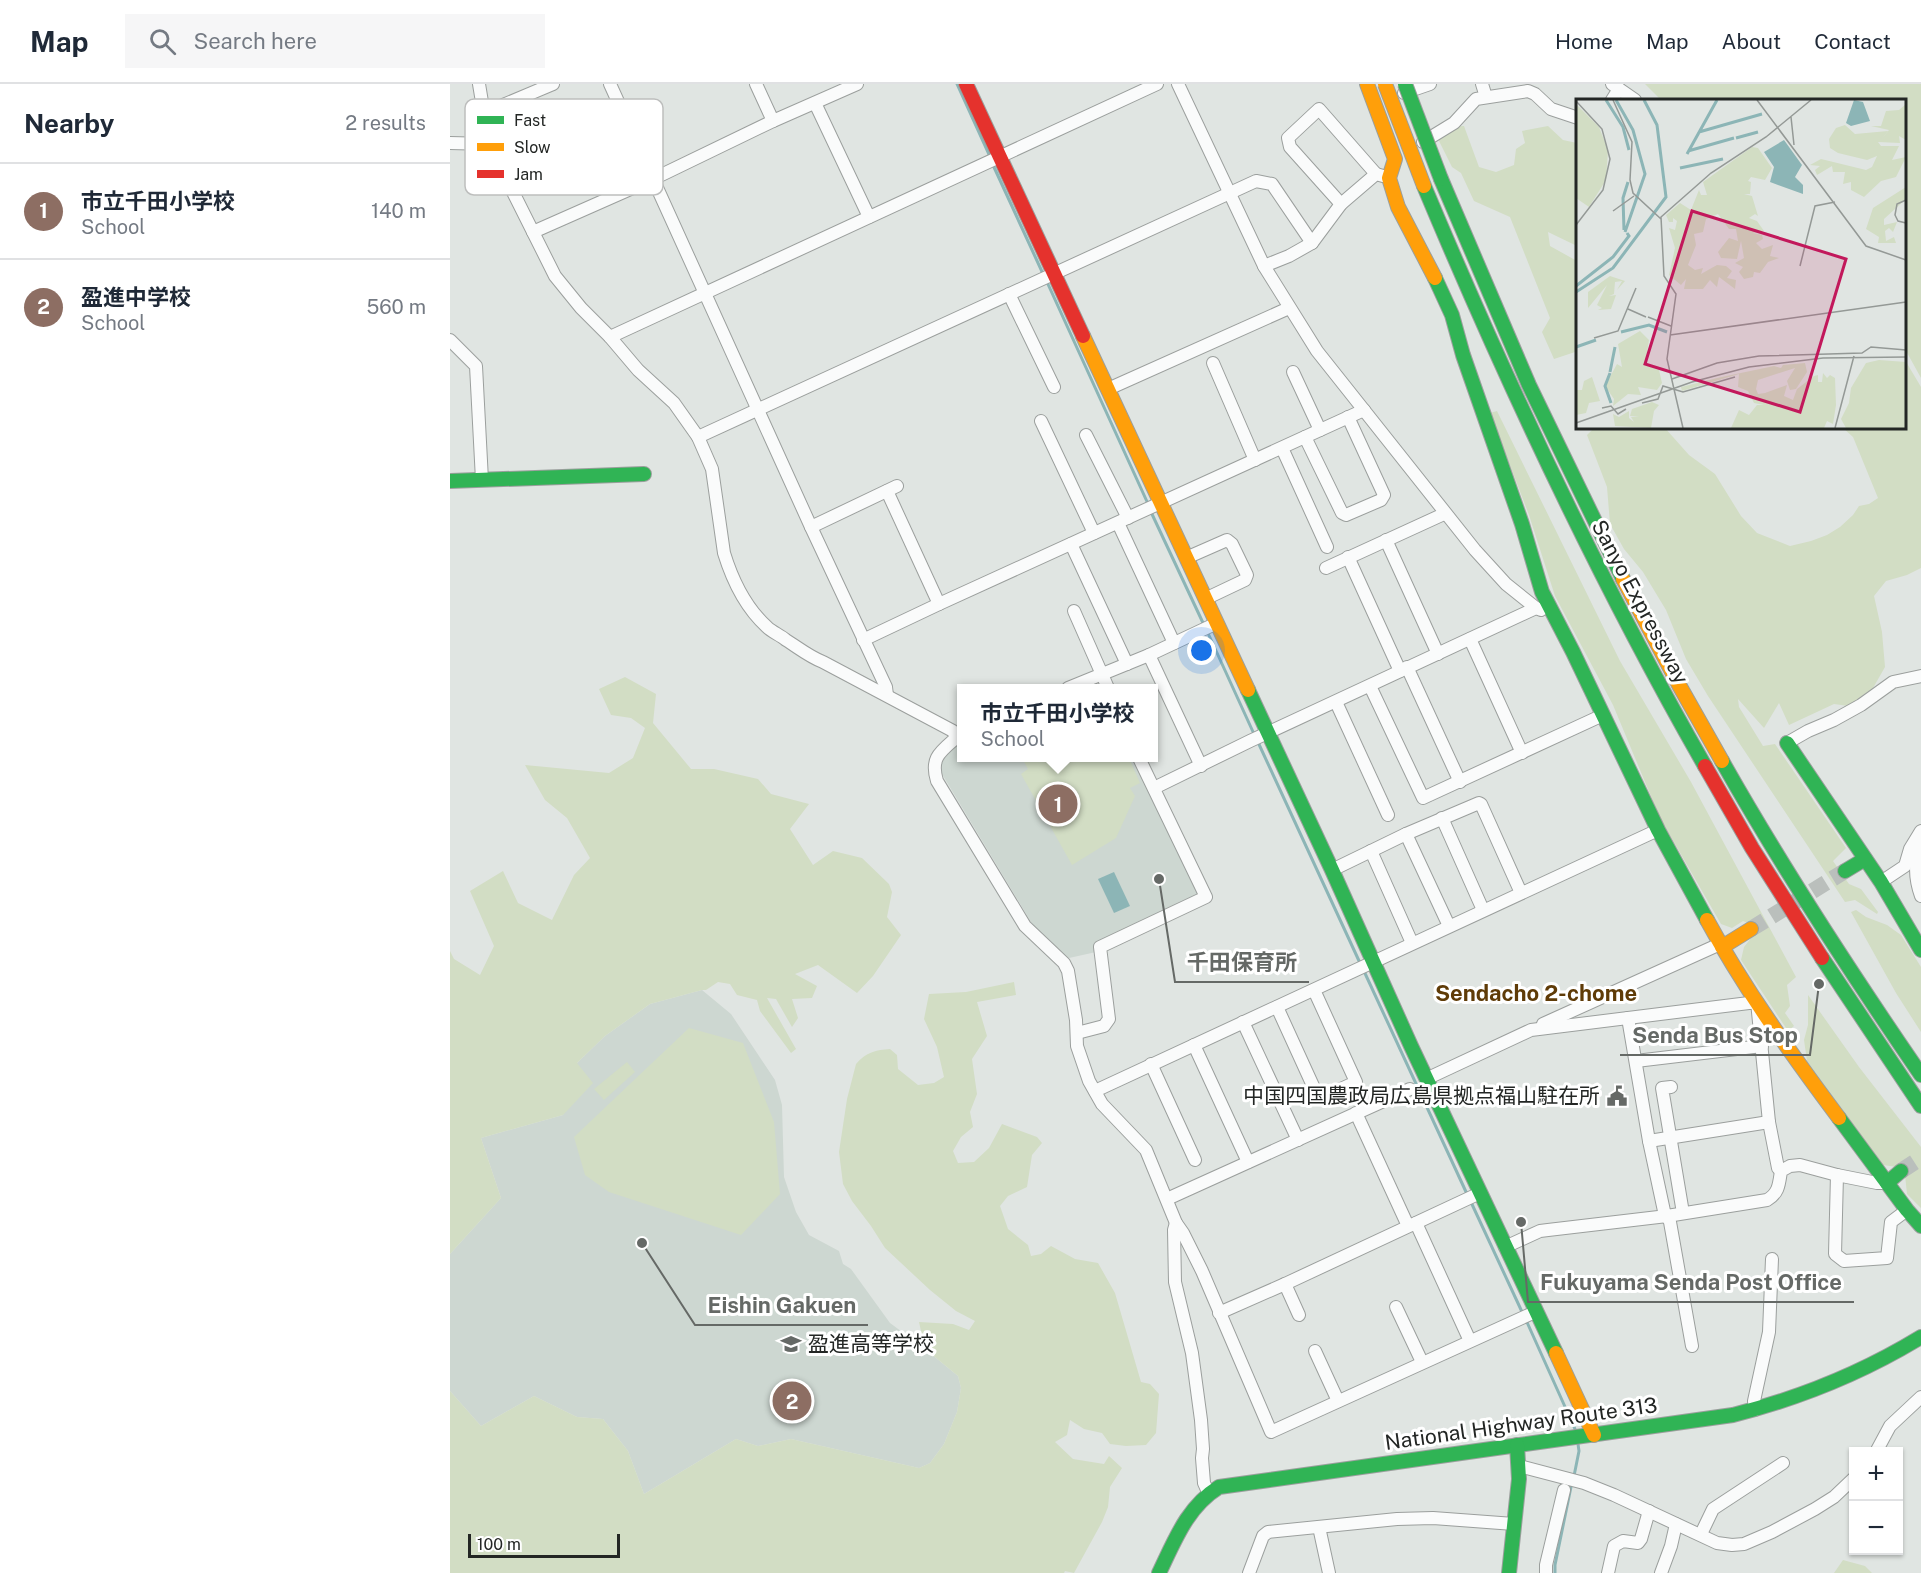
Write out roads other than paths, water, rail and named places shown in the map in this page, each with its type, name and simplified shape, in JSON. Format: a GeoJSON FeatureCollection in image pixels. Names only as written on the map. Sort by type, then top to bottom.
{"type":"FeatureCollection","features":[{"type":"Feature","properties":{"kind":"main road"},"geometry":{"type":"LineString","coordinates":[[966,84],[994,158],[1049,276],[1108,389],[1153,507],[1186,558],[1205,599],[1210,627],[1261,736],[1332,870],[1366,965],[1426,1079],[1473,1197],[1505,1247],[1528,1316],[1589,1436]]}},
{"type":"Feature","properties":{"kind":"main road"},"geometry":{"type":"LineString","coordinates":[[1367,84],[1395,159],[1383,176],[1452,315],[1463,355],[1522,524],[1542,592],[1658,830],[1721,945],[1756,1002],[1799,1064],[1921,1226]]}},
{"type":"Feature","properties":{"kind":"main road","name":"Sanyo Expressway"},"geometry":{"type":"LineString","coordinates":[[1385,84],[1424,186],[1506,379],[1556,485],[1627,625],[1696,751],[1782,896],[1836,981],[1921,1106]]}},
{"type":"Feature","properties":{"kind":"main road","name":"Sanyo Expressway"},"geometry":{"type":"LineString","coordinates":[[1405,84],[1476,265],[1523,372],[1572,476],[1660,647],[1723,762],[1792,877],[1852,973],[1921,1075]]}},
{"type":"Feature","properties":{"kind":"main road"},"geometry":{"type":"LineString","coordinates":[[450,481],[644,474]]}},
{"type":"Feature","properties":{"kind":"main road"},"geometry":{"type":"LineString","coordinates":[[1787,743],[1881,882],[1921,950]]}},
{"type":"Feature","properties":{"kind":"main road"},"geometry":{"type":"LineString","coordinates":[[1845,871],[1865,859]]}},
{"type":"Feature","properties":{"kind":"main road"},"geometry":{"type":"LineString","coordinates":[[1721,945],[1751,928]]}},
{"type":"Feature","properties":{"kind":"main road"},"geometry":{"type":"LineString","coordinates":[[1887,1183],[1901,1171]]}},
{"type":"Feature","properties":{"kind":"main road","name":"National Highway Route 313"},"geometry":{"type":"LineString","coordinates":[[1208,1492],[1230,1484],[1703,1420],[1755,1410],[1819,1390],[1872,1365],[1921,1337]]}},
{"type":"Feature","properties":{"kind":"main road"},"geometry":{"type":"LineString","coordinates":[[1509,1573],[1519,1467],[1517,1445]]}},
{"type":"Feature","properties":{"kind":"main road"},"geometry":{"type":"LineString","coordinates":[[1159,1573],[1190,1513],[1208,1492]]}},
{"type":"Feature","properties":{"kind":"street"},"geometry":{"type":"LineString","coordinates":[[480,84],[482,99]]}},
{"type":"Feature","properties":{"kind":"street"},"geometry":{"type":"LineString","coordinates":[[517,99],[553,84]]}},
{"type":"Feature","properties":{"kind":"street"},"geometry":{"type":"LineString","coordinates":[[610,84],[617,99]]}},
{"type":"Feature","properties":{"kind":"street"},"geometry":{"type":"LineString","coordinates":[[756,84],[773,121]]}},
{"type":"Feature","properties":{"kind":"street"},"geometry":{"type":"LineString","coordinates":[[663,174],[773,121],[857,84]]}},
{"type":"Feature","properties":{"kind":"street"},"geometry":{"type":"LineString","coordinates":[[610,337],[1157,84]]}},
{"type":"Feature","properties":{"kind":"street"},"geometry":{"type":"LineString","coordinates":[[1178,84],[1264,266],[1317,351],[1444,514],[1506,584],[1536,608],[1555,618]]}},
{"type":"Feature","properties":{"kind":"street"},"geometry":{"type":"LineString","coordinates":[[1374,102],[1430,84]]}},
{"type":"Feature","properties":{"kind":"street"},"geometry":{"type":"LineString","coordinates":[[1482,84],[1486,97]]}},
{"type":"Feature","properties":{"kind":"street"},"geometry":{"type":"LineString","coordinates":[[1615,86],[1634,99]]}},
{"type":"Feature","properties":{"kind":"street"},"geometry":{"type":"LineString","coordinates":[[1395,159],[1454,123],[1476,99],[1528,92],[1536,94],[1551,109],[1576,117]]}},
{"type":"Feature","properties":{"kind":"street"},"geometry":{"type":"LineString","coordinates":[[815,104],[869,217]]}},
{"type":"Feature","properties":{"kind":"street"},"geometry":{"type":"LineString","coordinates":[[1264,266],[1312,243],[1341,204],[1383,176],[1319,109],[1288,138],[1290,147],[1341,204]]}},
{"type":"Feature","properties":{"kind":"street"},"geometry":{"type":"LineString","coordinates":[[450,143],[465,143]]}},
{"type":"Feature","properties":{"kind":"street"},"geometry":{"type":"LineString","coordinates":[[698,437],[1256,181],[1272,184],[1312,243]]}},
{"type":"Feature","properties":{"kind":"street"},"geometry":{"type":"LineString","coordinates":[[514,195],[555,276],[638,370],[674,403],[698,437],[711,469],[724,553],[754,614],[769,629],[807,656],[886,695],[957,735]]}},
{"type":"Feature","properties":{"kind":"street"},"geometry":{"type":"LineString","coordinates":[[532,232],[616,195]]}},
{"type":"Feature","properties":{"kind":"street"},"geometry":{"type":"LineString","coordinates":[[660,195],[886,687],[886,695]]}},
{"type":"Feature","properties":{"kind":"street"},"geometry":{"type":"LineString","coordinates":[[1009,294],[1054,387]]}},
{"type":"Feature","properties":{"kind":"street"},"geometry":{"type":"LineString","coordinates":[[1108,389],[1289,308]]}},
{"type":"Feature","properties":{"kind":"street"},"geometry":{"type":"LineString","coordinates":[[450,340],[476,366],[482,480]]}},
{"type":"Feature","properties":{"kind":"street"},"geometry":{"type":"LineString","coordinates":[[1213,363],[1256,460]]}},
{"type":"Feature","properties":{"kind":"street"},"geometry":{"type":"LineString","coordinates":[[1293,372],[1320,430]]}},
{"type":"Feature","properties":{"kind":"street"},"geometry":{"type":"LineString","coordinates":[[863,640],[1364,410]]}},
{"type":"Feature","properties":{"kind":"street"},"geometry":{"type":"LineString","coordinates":[[1305,437],[1342,513],[1346,515],[1381,500],[1384,495],[1348,417]]}},
{"type":"Feature","properties":{"kind":"street"},"geometry":{"type":"LineString","coordinates":[[1041,421],[1094,533]]}},
{"type":"Feature","properties":{"kind":"street"},"geometry":{"type":"LineString","coordinates":[[1086,435],[1174,644]]}},
{"type":"Feature","properties":{"kind":"street"},"geometry":{"type":"LineString","coordinates":[[1281,448],[1327,547]]}},
{"type":"Feature","properties":{"kind":"street"},"geometry":{"type":"LineString","coordinates":[[811,527],[892,489],[939,604]]}},
{"type":"Feature","properties":{"kind":"street"},"geometry":{"type":"LineString","coordinates":[[1326,568],[1444,514]]}},
{"type":"Feature","properties":{"kind":"street"},"geometry":{"type":"LineString","coordinates":[[1186,558],[1227,540],[1232,544],[1247,575],[1245,580],[1205,599]]}},
{"type":"Feature","properties":{"kind":"street"},"geometry":{"type":"LineString","coordinates":[[1386,540],[1438,654]]}},
{"type":"Feature","properties":{"kind":"street"},"geometry":{"type":"LineString","coordinates":[[1071,544],[1127,664]]}},
{"type":"Feature","properties":{"kind":"street"},"geometry":{"type":"LineString","coordinates":[[1348,558],[1460,782]]}},
{"type":"Feature","properties":{"kind":"street"},"geometry":{"type":"LineString","coordinates":[[1154,788],[1536,608]]}},
{"type":"Feature","properties":{"kind":"street"},"geometry":{"type":"LineString","coordinates":[[1074,611],[1106,684]]}},
{"type":"Feature","properties":{"kind":"street"},"geometry":{"type":"LineString","coordinates":[[1077,684],[1210,627]]}},
{"type":"Feature","properties":{"kind":"street"},"geometry":{"type":"LineString","coordinates":[[1470,639],[1522,753]]}},
{"type":"Feature","properties":{"kind":"street"},"geometry":{"type":"LineString","coordinates":[[1149,655],[1201,766]]}},
{"type":"Feature","properties":{"kind":"street"},"geometry":{"type":"LineString","coordinates":[[1787,743],[1861,705],[1893,682],[1921,676]]}},
{"type":"Feature","properties":{"kind":"street"},"geometry":{"type":"LineString","coordinates":[[1370,686],[1423,798],[1603,715]]}},
{"type":"Feature","properties":{"kind":"street"},"geometry":{"type":"LineString","coordinates":[[1336,702],[1388,815]]}},
{"type":"Feature","properties":{"kind":"street"},"geometry":{"type":"LineString","coordinates":[[957,739],[938,753],[934,769],[937,781],[1025,926],[1065,963],[1077,1033],[1077,1046],[1089,1081],[1102,1104],[1146,1150],[1176,1223],[1202,1271],[1271,1432],[1528,1316]]}},
{"type":"Feature","properties":{"kind":"street"},"geometry":{"type":"LineString","coordinates":[[1077,1033],[1104,1026],[1109,1019],[1100,947],[1206,897],[1141,762]]}},
{"type":"Feature","properties":{"kind":"street"},"geometry":{"type":"LineString","coordinates":[[1332,870],[1406,834],[1479,803],[1521,893]]}},
{"type":"Feature","properties":{"kind":"street"},"geometry":{"type":"LineString","coordinates":[[1442,818],[1484,910]]}},
{"type":"Feature","properties":{"kind":"street"},"geometry":{"type":"LineString","coordinates":[[1095,1091],[1658,830]]}},
{"type":"Feature","properties":{"kind":"street"},"geometry":{"type":"LineString","coordinates":[[1881,882],[1905,866],[1910,849],[1921,831]]}},
{"type":"Feature","properties":{"kind":"street"},"geometry":{"type":"LineString","coordinates":[[1406,834],[1449,926]]}},
{"type":"Feature","properties":{"kind":"street"},"geometry":{"type":"LineString","coordinates":[[1921,838],[1915,867],[1916,881],[1921,896]]}},
{"type":"Feature","properties":{"kind":"street"},"geometry":{"type":"LineString","coordinates":[[1371,851],[1412,943]]}},
{"type":"Feature","properties":{"kind":"street"},"geometry":{"type":"LineString","coordinates":[[1426,1079],[1721,945]]}},
{"type":"Feature","properties":{"kind":"street"},"geometry":{"type":"LineString","coordinates":[[1276,1007],[1319,1099],[1356,1082],[1314,990]]}},
{"type":"Feature","properties":{"kind":"street"},"geometry":{"type":"LineString","coordinates":[[1505,1247],[1548,1230],[1666,1216],[1767,1200],[1774,1196],[1778,1189],[1781,1171],[1778,1168],[1769,1122],[1756,1002],[1531,1030]]}},
{"type":"Feature","properties":{"kind":"street"},"geometry":{"type":"LineString","coordinates":[[1628,1018],[1649,1141],[1664,1211],[1670,1222],[1692,1347]]}},
{"type":"Feature","properties":{"kind":"street"},"geometry":{"type":"LineString","coordinates":[[1243,1022],[1298,1140]]}},
{"type":"Feature","properties":{"kind":"street"},"geometry":{"type":"LineString","coordinates":[[1194,1045],[1248,1162]]}},
{"type":"Feature","properties":{"kind":"street"},"geometry":{"type":"LineString","coordinates":[[1636,1061],[1762,1046]]}},
{"type":"Feature","properties":{"kind":"street"},"geometry":{"type":"LineString","coordinates":[[1151,1064],[1195,1160]]}},
{"type":"Feature","properties":{"kind":"street"},"geometry":{"type":"LineString","coordinates":[[1671,1087],[1662,1088],[1683,1213]]}},
{"type":"Feature","properties":{"kind":"street"},"geometry":{"type":"LineString","coordinates":[[1167,1199],[1410,1089]]}},
{"type":"Feature","properties":{"kind":"street"},"geometry":{"type":"LineString","coordinates":[[1356,1113],[1470,1341]]}},
{"type":"Feature","properties":{"kind":"street"},"geometry":{"type":"LineString","coordinates":[[1649,1141],[1769,1122]]}},
{"type":"Feature","properties":{"kind":"street"},"geometry":{"type":"LineString","coordinates":[[1781,1171],[1790,1166],[1800,1165],[1837,1175],[1887,1183]]}},
{"type":"Feature","properties":{"kind":"street"},"geometry":{"type":"LineString","coordinates":[[1837,1175],[1835,1254],[1844,1262],[1887,1258],[1891,1222],[1907,1210]]}},
{"type":"Feature","properties":{"kind":"street"},"geometry":{"type":"LineString","coordinates":[[1219,1313],[1473,1197]]}},
{"type":"Feature","properties":{"kind":"street"},"geometry":{"type":"LineString","coordinates":[[1176,1223],[1174,1230],[1175,1282],[1192,1353],[1201,1420],[1204,1483],[1208,1492]]}},
{"type":"Feature","properties":{"kind":"street"},"geometry":{"type":"LineString","coordinates":[[1755,1410],[1754,1401],[1769,1332],[1772,1259]]}},
{"type":"Feature","properties":{"kind":"street"},"geometry":{"type":"LineString","coordinates":[[1285,1284],[1299,1315]]}},
{"type":"Feature","properties":{"kind":"street"},"geometry":{"type":"LineString","coordinates":[[1396,1307],[1422,1362]]}},
{"type":"Feature","properties":{"kind":"street"},"geometry":{"type":"LineString","coordinates":[[1315,1351],[1338,1401]]}},
{"type":"Feature","properties":{"kind":"street"},"geometry":{"type":"LineString","coordinates":[[1879,1447],[1890,1426],[1921,1397]]}},
{"type":"Feature","properties":{"kind":"street"},"geometry":{"type":"LineString","coordinates":[[1701,1534],[1713,1509],[1783,1463]]}},
{"type":"Feature","properties":{"kind":"street"},"geometry":{"type":"LineString","coordinates":[[1519,1467],[1566,1484],[1584,1483],[1717,1543],[1744,1544],[1772,1532],[1834,1497],[1849,1483]]}},
{"type":"Feature","properties":{"kind":"street"},"geometry":{"type":"LineString","coordinates":[[1546,1573],[1546,1564],[1566,1484]]}},
{"type":"Feature","properties":{"kind":"street"},"geometry":{"type":"LineString","coordinates":[[1608,1573],[1614,1546],[1623,1541],[1638,1543],[1649,1511]]}},
{"type":"Feature","properties":{"kind":"street"},"geometry":{"type":"LineString","coordinates":[[1249,1573],[1263,1536],[1268,1533],[1397,1519],[1433,1518],[1514,1524]]}},
{"type":"Feature","properties":{"kind":"street"},"geometry":{"type":"LineString","coordinates":[[1661,1573],[1676,1524]]}},
{"type":"Feature","properties":{"kind":"street"},"geometry":{"type":"LineString","coordinates":[[1319,1527],[1329,1573]]}},
{"type":"Feature","properties":{"kind":"water"},"geometry":{"type":"Polygon","coordinates":[[[1114,872],[1130,906],[1114,913],[1098,879],[1114,872]]]}},
{"type":"Feature","properties":{"kind":"waterway"},"geometry":{"type":"LineString","coordinates":[[957,84],[991,159]]}},
{"type":"Feature","properties":{"kind":"waterway"},"geometry":{"type":"LineString","coordinates":[[993,165],[1044,276]]}},
{"type":"Feature","properties":{"kind":"waterway"},"geometry":{"type":"LineString","coordinates":[[1047,282],[1149,506]]}},
{"type":"Feature","properties":{"kind":"waterway"},"geometry":{"type":"LineString","coordinates":[[1151,512],[1204,625]]}},
{"type":"Feature","properties":{"kind":"waterway"},"geometry":{"type":"LineString","coordinates":[[1207,631],[1254,734]]}},
{"type":"Feature","properties":{"kind":"waterway"},"geometry":{"type":"LineString","coordinates":[[1257,740],[1360,963]]}},
{"type":"Feature","properties":{"kind":"waterway"},"geometry":{"type":"LineString","coordinates":[[1363,969],[1467,1194]]}},
{"type":"Feature","properties":{"kind":"waterway"},"geometry":{"type":"LineString","coordinates":[[1470,1200],[1523,1314]]}},
{"type":"Feature","properties":{"kind":"waterway"},"geometry":{"type":"LineString","coordinates":[[1526,1320],[1575,1429]]}},
{"type":"Feature","properties":{"kind":"waterway"},"geometry":{"type":"LineString","coordinates":[[1574,1476],[1579,1451],[1578,1444]]}},
{"type":"Feature","properties":{"kind":"waterway"},"geometry":{"type":"LineString","coordinates":[[1555,1573],[1572,1482]]}},
{"type":"Feature","properties":{"kind":"tunnel"},"geometry":{"type":"LineString","coordinates":[[1751,929],[1845,871]]}},
{"type":"Feature","properties":{"kind":"tunnel"},"geometry":{"type":"LineString","coordinates":[[1901,1171],[1921,1158]]}},
{"type":"Feature","properties":{"kind":"place","name":"市立千田小学校"},"geometry":{"type":"Point","coordinates":[1058,804]}},
{"type":"Feature","properties":{"kind":"place","name":"千田保育所"},"geometry":{"type":"Point","coordinates":[1159,879]}},
{"type":"Feature","properties":{"kind":"place","name":"Senda Bus Stop"},"geometry":{"type":"Point","coordinates":[1819,984]}},
{"type":"Feature","properties":{"kind":"place","name":"中国四国農政局広島県拠点福山駐在所"},"geometry":{"type":"Point","coordinates":[1617,1096]}},
{"type":"Feature","properties":{"kind":"place","name":"Fukuyama Senda Post Office"},"geometry":{"type":"Point","coordinates":[1521,1222]}},
{"type":"Feature","properties":{"kind":"place","name":"Eishin Gakuen"},"geometry":{"type":"Point","coordinates":[642,1243]}},
{"type":"Feature","properties":{"kind":"place","name":"盈進高等学校"},"geometry":{"type":"Point","coordinates":[791,1344]}},
{"type":"Feature","properties":{"kind":"place","name":"盈進中学校"},"geometry":{"type":"Point","coordinates":[792,1401]}},
{"type":"Feature","properties":{"kind":"district","name":"Sendacho 2-chome"},"geometry":{"type":"Point","coordinates":[1536,993]}}]}
